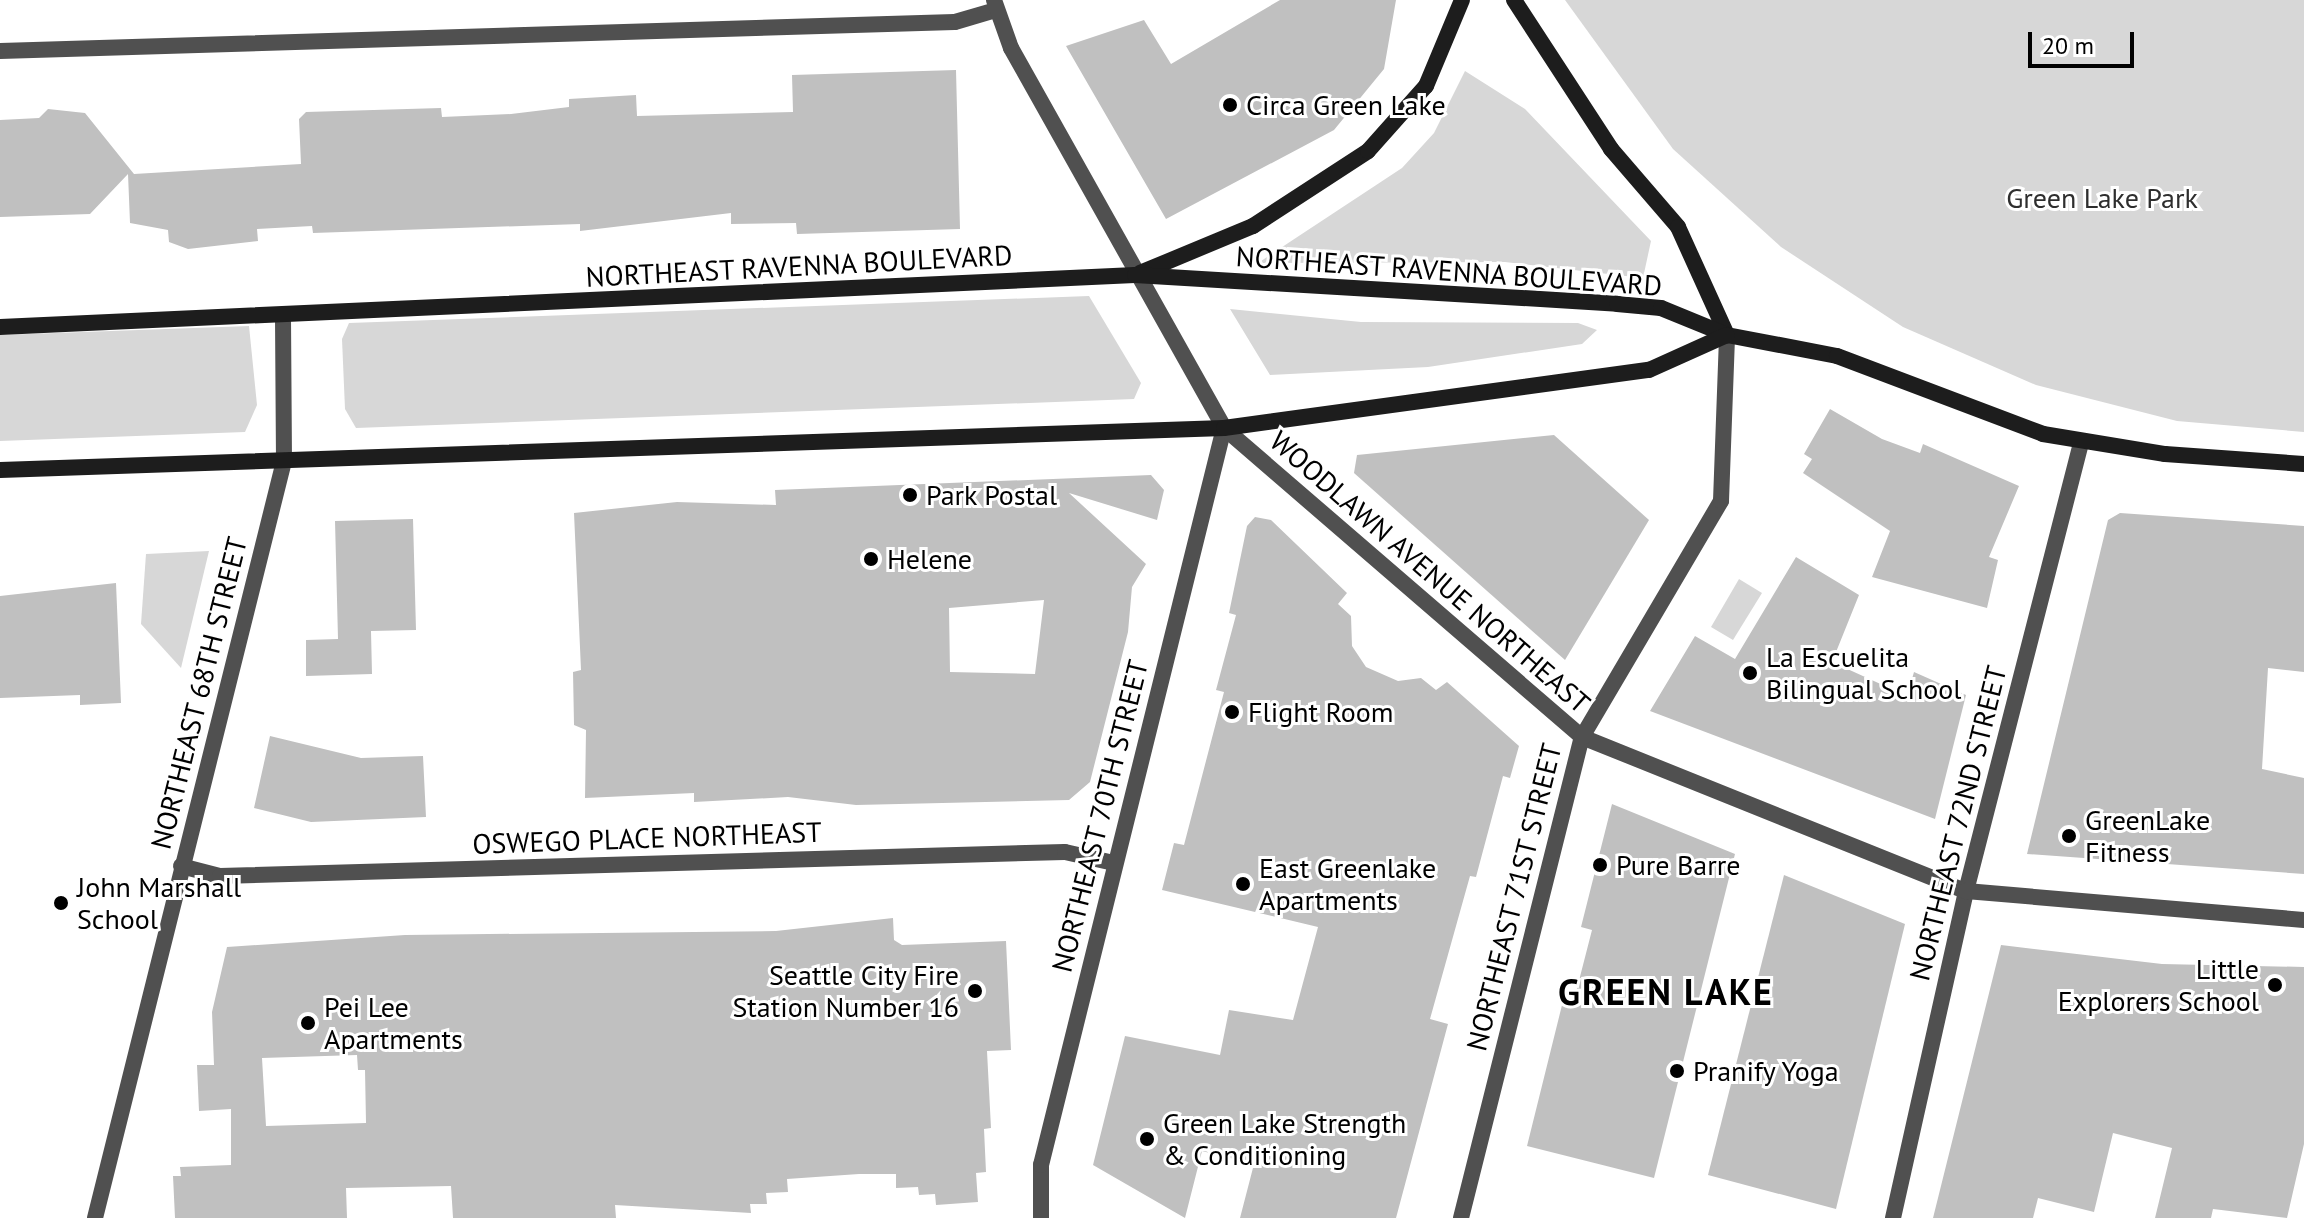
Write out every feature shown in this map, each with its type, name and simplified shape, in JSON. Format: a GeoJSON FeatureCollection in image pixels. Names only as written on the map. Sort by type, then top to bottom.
{"type":"FeatureCollection","features":[{"type":"Feature","properties":{"kind":"main road"},"geometry":{"type":"LineString","coordinates":[[1135,275],[1253,226],[1368,151],[1426,86],[1462,0]]}},
{"type":"Feature","properties":{"kind":"main road"},"geometry":{"type":"LineString","coordinates":[[0,470],[1224,428],[1649,370],[1727,335],[1678,227],[1611,149],[1514,0]]}},
{"type":"Feature","properties":{"kind":"main road","name":"NORTHEAST RAVENNA BOULEVARD"},"geometry":{"type":"LineString","coordinates":[[0,327],[283,317],[1135,275],[1635,305],[1727,335],[1837,356],[2004,423],[2081,442],[2304,464]]}},
{"type":"Feature","properties":{"kind":"street","name":"WOODLAWN AVENUE NORTHEAST"},"geometry":{"type":"LineString","coordinates":[[995,5],[1135,275],[1224,428],[1582,737],[1966,891],[2304,920]]}},
{"type":"Feature","properties":{"kind":"street"},"geometry":{"type":"LineString","coordinates":[[0,51],[955,22],[995,5]]}},
{"type":"Feature","properties":{"kind":"street","name":"NORTHEAST 68TH STREET"},"geometry":{"type":"LineString","coordinates":[[95,1218],[284,461],[283,317]]}},
{"type":"Feature","properties":{"kind":"street","name":"NORTHEAST 71ST STREET"},"geometry":{"type":"LineString","coordinates":[[1461,1218],[1582,737],[1721,501],[1727,335]]}},
{"type":"Feature","properties":{"kind":"street","name":"NORTHEAST 70TH STREET"},"geometry":{"type":"LineString","coordinates":[[1041,1218],[1041,1165],[1224,428]]}},
{"type":"Feature","properties":{"kind":"street","name":"NORTHEAST 72ND STREET"},"geometry":{"type":"LineString","coordinates":[[1893,1218],[1966,891],[2081,442]]}},
{"type":"Feature","properties":{"kind":"street","name":"OSWEGO PLACE NORTHEAST"},"geometry":{"type":"LineString","coordinates":[[181,866],[220,876],[1065,852],[1114,863]]}},
{"type":"Feature","properties":{"kind":"green space","name":"Green Lake Park"},"geometry":{"type":"Polygon","coordinates":[[[1565,0],[2304,0],[2304,432],[2177,421],[2036,385],[1903,327],[1781,247],[1673,149],[1565,0]]]}},
{"type":"Feature","properties":{"kind":"green space"},"geometry":{"type":"Polygon","coordinates":[[[1465,71],[1525,109],[1651,241],[1643,278],[1505,262],[1258,263],[1402,168],[1434,133],[1465,71]]]}},
{"type":"Feature","properties":{"kind":"green space"},"geometry":{"type":"Polygon","coordinates":[[[1089,296],[1141,383],[1134,399],[356,428],[345,409],[342,339],[349,323],[1089,296]]]}},
{"type":"Feature","properties":{"kind":"green space"},"geometry":{"type":"Polygon","coordinates":[[[1230,309],[1361,322],[1578,323],[1597,330],[1582,344],[1428,367],[1270,375],[1230,309]]]}},
{"type":"Feature","properties":{"kind":"green space"},"geometry":{"type":"Polygon","coordinates":[[[249,326],[257,405],[245,432],[0,441],[0,335],[249,326]]]}},
{"type":"Feature","properties":{"kind":"green space"},"geometry":{"type":"Polygon","coordinates":[[[209,551],[181,668],[141,624],[146,554],[209,551]]]}},
{"type":"Feature","properties":{"kind":"green space"},"geometry":{"type":"Polygon","coordinates":[[[1739,579],[1762,593],[1733,640],[1711,627],[1739,579]]]}},
{"type":"Feature","properties":{"kind":"building","name":"Circa Green Lake"},"geometry":{"type":"Polygon","coordinates":[[[1280,0],[1396,0],[1384,69],[1334,130],[1166,219],[1066,46],[1144,20],[1171,64],[1280,0]]]}},
{"type":"Feature","properties":{"kind":"building"},"geometry":{"type":"Polygon","coordinates":[[[956,70],[960,229],[797,234],[796,223],[731,224],[731,213],[580,231],[580,224],[313,233],[312,226],[257,229],[258,241],[188,249],[169,242],[168,230],[130,223],[128,174],[90,214],[0,217],[0,120],[39,118],[48,109],[85,113],[134,174],[301,164],[299,119],[306,112],[441,108],[442,117],[511,114],[569,107],[569,99],[636,95],[637,116],[793,112],[792,75],[956,70]]]}},
{"type":"Feature","properties":{"kind":"building"},"geometry":{"type":"Polygon","coordinates":[[[1830,409],[1882,439],[1920,453],[1923,444],[2019,486],[1989,557],[1998,560],[1987,608],[1872,577],[1890,531],[1803,473],[1812,459],[1804,454],[1830,409]]]}},
{"type":"Feature","properties":{"kind":"building"},"geometry":{"type":"Polygon","coordinates":[[[1554,435],[1649,520],[1565,660],[1354,473],[1357,455],[1554,435]]]}},
{"type":"Feature","properties":{"kind":"building"},"geometry":{"type":"Polygon","coordinates":[[[1151,475],[1164,490],[1157,520],[1069,493],[1146,564],[1132,587],[1128,632],[1090,782],[1069,800],[856,805],[788,797],[694,802],[694,793],[585,798],[586,730],[574,725],[573,672],[581,670],[574,513],[677,502],[776,505],[775,490],[1151,475]],[[1044,600],[949,608],[950,672],[1035,674],[1044,600]]]}},
{"type":"Feature","properties":{"kind":"building"},"geometry":{"type":"Polygon","coordinates":[[[2120,513],[2304,526],[2304,672],[2268,668],[2262,769],[2304,778],[2304,874],[2027,854],[2108,520],[2120,513]]]}},
{"type":"Feature","properties":{"kind":"building"},"geometry":{"type":"Polygon","coordinates":[[[1255,517],[1271,520],[1347,593],[1338,604],[1351,616],[1352,646],[1366,667],[1398,681],[1421,678],[1436,690],[1447,682],[1519,746],[1510,778],[1503,776],[1476,877],[1470,876],[1430,1019],[1448,1024],[1396,1218],[1240,1218],[1254,1164],[1202,1151],[1185,1218],[1093,1165],[1125,1036],[1220,1055],[1229,1010],[1293,1020],[1318,927],[1162,890],[1174,843],[1184,845],[1224,692],[1216,690],[1236,615],[1229,613],[1247,526],[1255,517]]]}},
{"type":"Feature","properties":{"kind":"building"},"geometry":{"type":"Polygon","coordinates":[[[413,519],[416,630],[371,631],[372,674],[306,676],[306,640],[338,639],[335,521],[413,519]]]}},
{"type":"Feature","properties":{"kind":"building"},"geometry":{"type":"Polygon","coordinates":[[[1796,557],[1859,595],[1832,662],[1907,696],[1914,672],[1966,695],[1935,819],[1650,711],[1695,636],[1735,659],[1796,557]]]}},
{"type":"Feature","properties":{"kind":"building"},"geometry":{"type":"Polygon","coordinates":[[[116,583],[121,703],[80,705],[80,695],[0,698],[0,596],[116,583]]]}},
{"type":"Feature","properties":{"kind":"building"},"geometry":{"type":"Polygon","coordinates":[[[270,736],[361,758],[423,756],[426,817],[311,822],[254,808],[270,736]]]}},
{"type":"Feature","properties":{"kind":"building"},"geometry":{"type":"Polygon","coordinates":[[[1612,804],[1735,854],[1654,1178],[1527,1146],[1564,997],[1574,1000],[1592,930],[1581,927],[1612,804]]]}},
{"type":"Feature","properties":{"kind":"building"},"geometry":{"type":"Polygon","coordinates":[[[1784,875],[1905,924],[1836,1209],[1708,1175],[1784,875]]]}},
{"type":"Feature","properties":{"kind":"building"},"geometry":{"type":"Polygon","coordinates":[[[893,918],[894,940],[902,945],[1006,941],[1011,1050],[987,1051],[991,1128],[984,1129],[986,1172],[976,1173],[978,1202],[936,1205],[935,1194],[919,1195],[918,1187],[896,1188],[896,1174],[859,1174],[787,1179],[788,1192],[766,1193],[767,1204],[750,1204],[751,1213],[615,1205],[616,1218],[453,1218],[451,1186],[346,1188],[347,1218],[175,1218],[173,1176],[181,1176],[180,1167],[231,1165],[231,1109],[199,1111],[197,1065],[214,1065],[212,1012],[227,947],[405,935],[776,931],[893,918]],[[357,1055],[262,1058],[266,1126],[366,1123],[365,1070],[358,1070],[357,1055]]]}},
{"type":"Feature","properties":{"kind":"building"},"geometry":{"type":"Polygon","coordinates":[[[2001,945],[2162,964],[2304,967],[2304,1144],[2287,1218],[2213,1209],[2211,1218],[2155,1218],[2172,1148],[2113,1133],[2094,1212],[2038,1198],[2033,1218],[1933,1218],[2001,945]]]}},
{"type":"Feature","properties":{"kind":"place","name":"Circa Green Lake"},"geometry":{"type":"Point","coordinates":[1230,105]}},
{"type":"Feature","properties":{"kind":"place","name":"Park Postal"},"geometry":{"type":"Point","coordinates":[910,495]}},
{"type":"Feature","properties":{"kind":"place","name":"Helene"},"geometry":{"type":"Point","coordinates":[871,559]}},
{"type":"Feature","properties":{"kind":"place","name":"La Escuelita Bilingual School"},"geometry":{"type":"Point","coordinates":[1750,673]}},
{"type":"Feature","properties":{"kind":"place","name":"Flight Room"},"geometry":{"type":"Point","coordinates":[1232,712]}},
{"type":"Feature","properties":{"kind":"place","name":"GreenLake Fitness"},"geometry":{"type":"Point","coordinates":[2069,836]}},
{"type":"Feature","properties":{"kind":"place","name":"Pure Barre"},"geometry":{"type":"Point","coordinates":[1600,865]}},
{"type":"Feature","properties":{"kind":"place","name":"East Greenlake Apartments"},"geometry":{"type":"Point","coordinates":[1243,884]}},
{"type":"Feature","properties":{"kind":"place","name":"John Marshall School"},"geometry":{"type":"Point","coordinates":[61,903]}},
{"type":"Feature","properties":{"kind":"place","name":"Little Explorers School"},"geometry":{"type":"Point","coordinates":[2275,985]}},
{"type":"Feature","properties":{"kind":"place","name":"Seattle City Fire Station Number 16"},"geometry":{"type":"Point","coordinates":[975,991]}},
{"type":"Feature","properties":{"kind":"place","name":"Pei Lee Apartments"},"geometry":{"type":"Point","coordinates":[308,1023]}},
{"type":"Feature","properties":{"kind":"place","name":"Pranify Yoga"},"geometry":{"type":"Point","coordinates":[1677,1071]}},
{"type":"Feature","properties":{"kind":"place","name":"Green Lake Strength & Conditioning"},"geometry":{"type":"Point","coordinates":[1147,1139]}},
{"type":"Feature","properties":{"kind":"district","name":"GREEN LAKE"},"geometry":{"type":"Point","coordinates":[1666,992]}}]}
